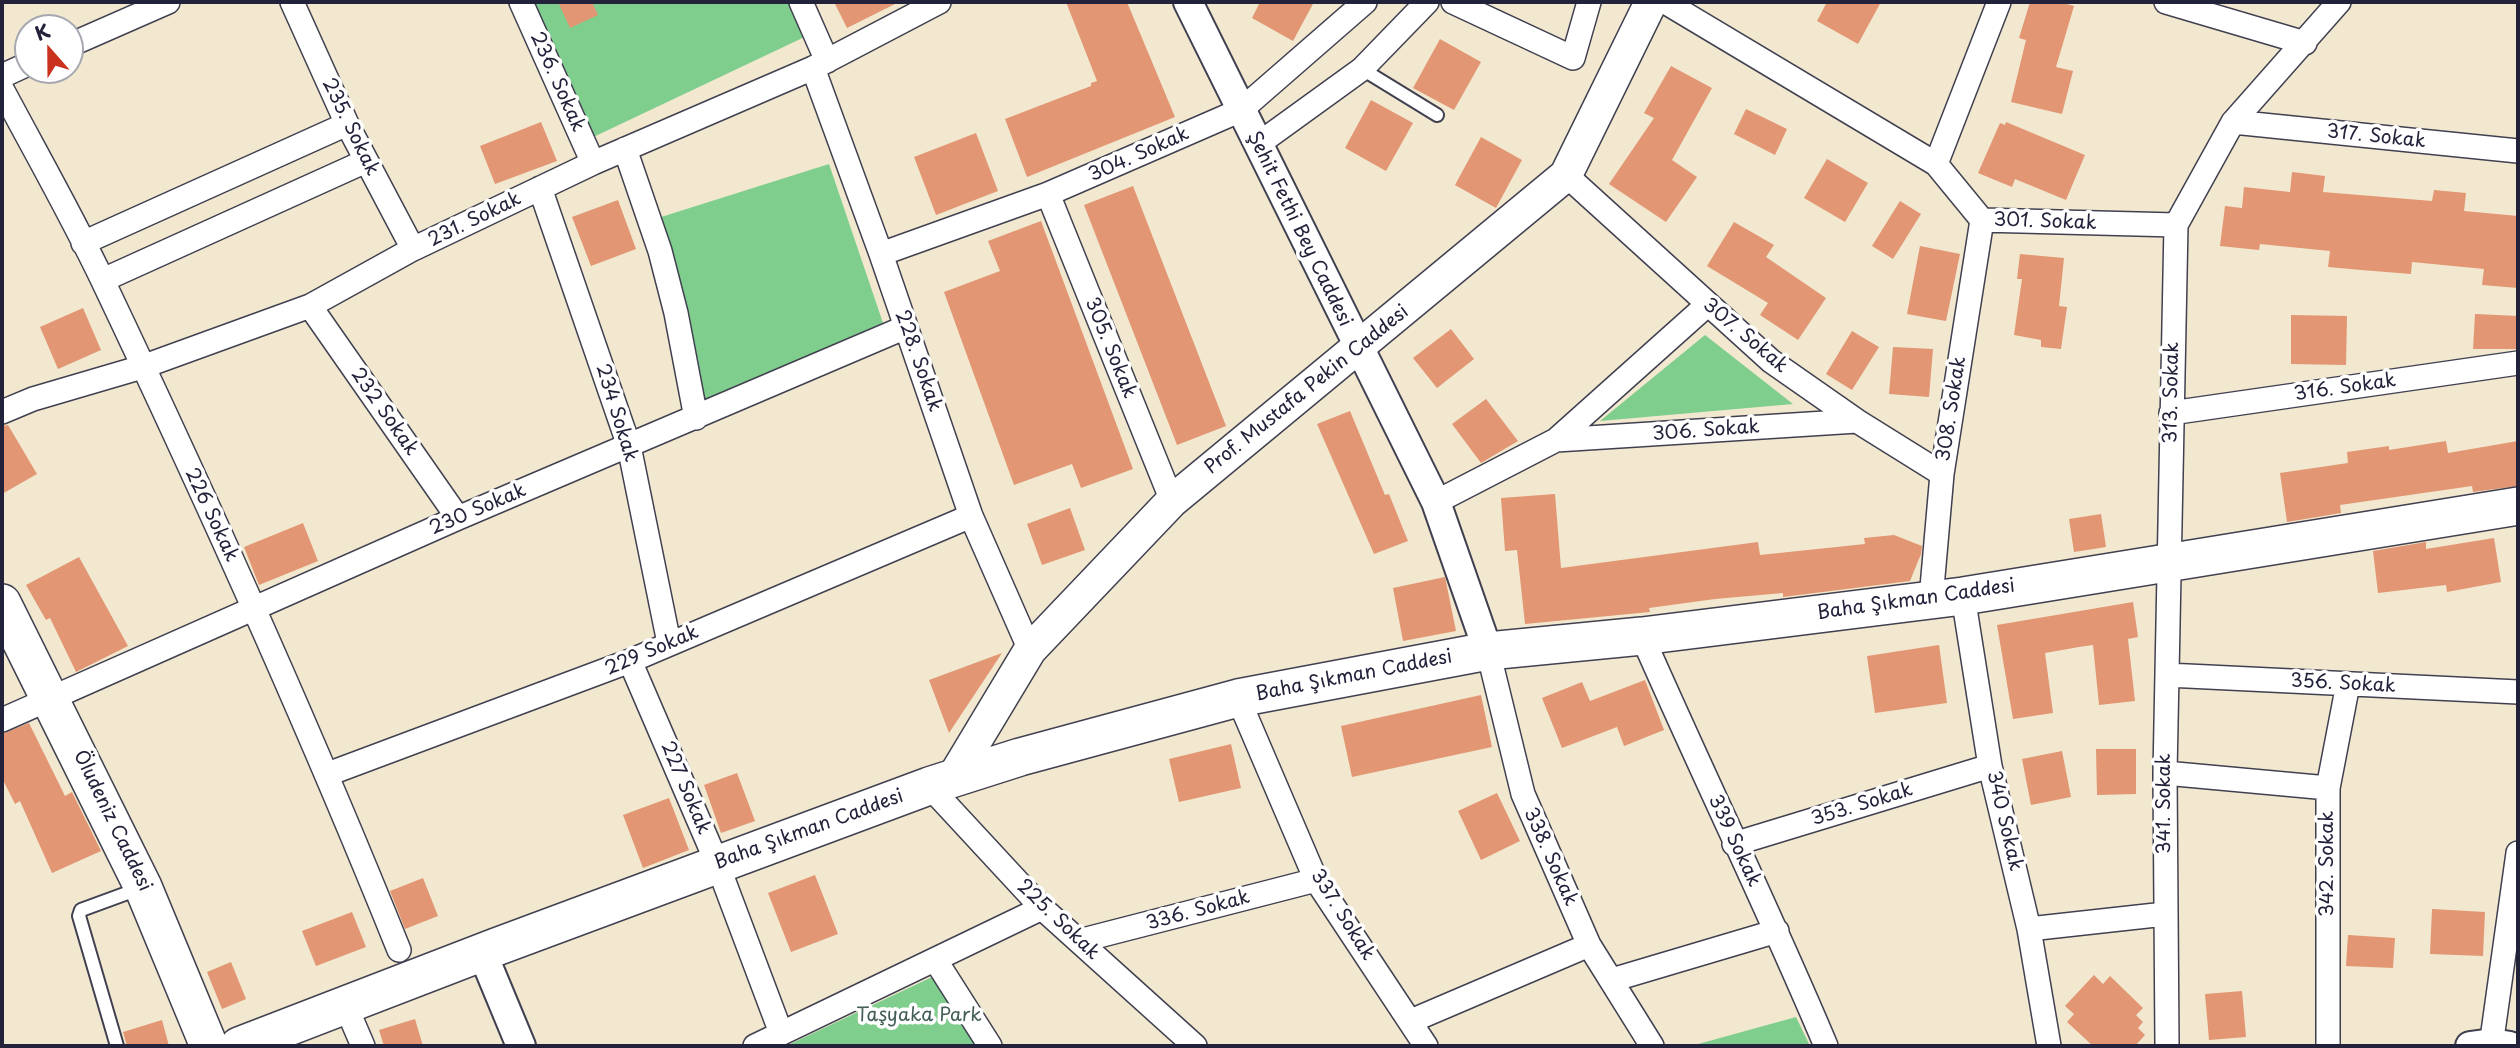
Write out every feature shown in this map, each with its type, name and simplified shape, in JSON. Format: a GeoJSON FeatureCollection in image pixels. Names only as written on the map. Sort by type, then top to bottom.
{"type":"FeatureCollection","features":[{"type":"Feature","properties":{"kind":"main road","name":"Prof. Mustafa Pekin Caddesi"},"geometry":{"type":"LineString","coordinates":[[941,782],[1030,650],[1172,501],[1566,176],[1651,2]]}},
{"type":"Feature","properties":{"kind":"main road","name":"Baha Şıkman Caddesi"},"geometry":{"type":"LineString","coordinates":[[239,1046],[717,863],[941,782],[1020,757],[1238,698],[1488,651],[1642,636],[1947,598],[2518,506]]}},
{"type":"Feature","properties":{"kind":"main road","name":"Öludeniz Caddesi"},"geometry":{"type":"LineString","coordinates":[[2,603],[144,887],[209,1046]]}},
{"type":"Feature","properties":{"kind":"street"},"geometry":{"type":"LineString","coordinates":[[84,40],[168,2]]}},
{"type":"Feature","properties":{"kind":"street","name":"235. Sokak"},"geometry":{"type":"LineString","coordinates":[[292,2],[347,124],[413,249]]}},
{"type":"Feature","properties":{"kind":"street","name":"236. Sokak"},"geometry":{"type":"LineString","coordinates":[[521,2],[593,163]]}},
{"type":"Feature","properties":{"kind":"street","name":"228. Sokak"},"geometry":{"type":"LineString","coordinates":[[801,2],[881,254],[971,516],[1030,650]]}},
{"type":"Feature","properties":{"kind":"street","name":"Şehit Fethi Bey Caddesi"},"geometry":{"type":"LineString","coordinates":[[1188,2],[1436,502],[1488,651]]}},
{"type":"Feature","properties":{"kind":"street","name":"304. Sokak"},"geometry":{"type":"LineString","coordinates":[[881,254],[1048,194],[1241,110],[1364,2]]}},
{"type":"Feature","properties":{"kind":"street"},"geometry":{"type":"LineString","coordinates":[[1257,145],[1362,69],[1427,2]]}},
{"type":"Feature","properties":{"kind":"street"},"geometry":{"type":"LineString","coordinates":[[1453,2],[1573,58],[1589,2]]}},
{"type":"Feature","properties":{"kind":"street","name":"301. Sokak"},"geometry":{"type":"LineString","coordinates":[[1665,2],[1936,164],[1982,220],[2176,225]]}},
{"type":"Feature","properties":{"kind":"street"},"geometry":{"type":"LineString","coordinates":[[1936,164],[1999,2]]}},
{"type":"Feature","properties":{"kind":"street"},"geometry":{"type":"LineString","coordinates":[[2166,2],[2305,43]]}},
{"type":"Feature","properties":{"kind":"street"},"geometry":{"type":"LineString","coordinates":[[2176,225],[2233,122],[2339,2]]}},
{"type":"Feature","properties":{"kind":"street","name":"231. Sokak"},"geometry":{"type":"LineString","coordinates":[[2,412],[33,399],[142,368],[310,306],[413,249],[593,163],[820,64],[935,3]]}},
{"type":"Feature","properties":{"kind":"street","name":"226 Sokak"},"geometry":{"type":"LineString","coordinates":[[2,89],[103,280],[328,774],[399,950]]}},
{"type":"Feature","properties":{"kind":"street","name":"317. Sokak"},"geometry":{"type":"LineString","coordinates":[[2233,122],[2518,151]]}},
{"type":"Feature","properties":{"kind":"street"},"geometry":{"type":"LineString","coordinates":[[83,243],[347,124]]}},
{"type":"Feature","properties":{"kind":"street"},"geometry":{"type":"LineString","coordinates":[[625,149],[660,251],[676,313],[696,418]]}},
{"type":"Feature","properties":{"kind":"street"},"geometry":{"type":"LineString","coordinates":[[103,280],[366,161]]}},
{"type":"Feature","properties":{"kind":"street","name":"307. Sokak"},"geometry":{"type":"LineString","coordinates":[[1566,176],[1771,361],[1857,421],[1942,474]]}},
{"type":"Feature","properties":{"kind":"street","name":"234 Sokak"},"geometry":{"type":"LineString","coordinates":[[540,188],[629,446],[669,643]]}},
{"type":"Feature","properties":{"kind":"street","name":"305. Sokak"},"geometry":{"type":"LineString","coordinates":[[1048,194],[1172,501]]}},
{"type":"Feature","properties":{"kind":"street","name":"308. Sokak"},"geometry":{"type":"LineString","coordinates":[[1947,598],[1942,474],[1982,220]]}},
{"type":"Feature","properties":{"kind":"street","name":"313. Sokak"},"geometry":{"type":"LineString","coordinates":[[2171,561],[2171,413],[2176,225]]}},
{"type":"Feature","properties":{"kind":"street"},"geometry":{"type":"LineString","coordinates":[[1436,502],[1556,440],[1707,305]]}},
{"type":"Feature","properties":{"kind":"street","name":"232 Sokak"},"geometry":{"type":"LineString","coordinates":[[310,306],[458,518]]}},
{"type":"Feature","properties":{"kind":"street","name":"230 Sokak"},"geometry":{"type":"LineString","coordinates":[[2,720],[458,518],[906,327]]}},
{"type":"Feature","properties":{"kind":"street","name":"316. Sokak"},"geometry":{"type":"LineString","coordinates":[[2171,413],[2518,363]]}},
{"type":"Feature","properties":{"kind":"street","name":"306. Sokak"},"geometry":{"type":"LineString","coordinates":[[1556,440],[1857,421]]}},
{"type":"Feature","properties":{"kind":"street","name":"229 Sokak"},"geometry":{"type":"LineString","coordinates":[[328,774],[630,661],[971,516]]}},
{"type":"Feature","properties":{"kind":"street","name":"341. Sokak"},"geometry":{"type":"LineString","coordinates":[[2167,1046],[2165,773],[2171,561]]}},
{"type":"Feature","properties":{"kind":"street","name":"340 Sokak"},"geometry":{"type":"LineString","coordinates":[[1947,598],[2029,929],[2049,1046]]}},
{"type":"Feature","properties":{"kind":"street","name":"339 Sokak"},"geometry":{"type":"LineString","coordinates":[[1642,636],[1734,844],[1777,931],[1826,1046]]}},
{"type":"Feature","properties":{"kind":"street","name":"338. Sokak"},"geometry":{"type":"LineString","coordinates":[[1488,651],[1523,794],[1589,945],[1652,1046]]}},
{"type":"Feature","properties":{"kind":"street","name":"227 Sokak"},"geometry":{"type":"LineString","coordinates":[[630,661],[717,863],[781,1033]]}},
{"type":"Feature","properties":{"kind":"street","name":"356. Sokak"},"geometry":{"type":"LineString","coordinates":[[2167,675],[2518,692]]}},
{"type":"Feature","properties":{"kind":"street","name":"342. Sokak"},"geometry":{"type":"LineString","coordinates":[[2328,1046],[2328,788],[2348,684]]}},
{"type":"Feature","properties":{"kind":"street","name":"337. Sokak"},"geometry":{"type":"LineString","coordinates":[[1238,698],[1317,880],[1426,1046]]}},
{"type":"Feature","properties":{"kind":"street","name":"353. Sokak"},"geometry":{"type":"LineString","coordinates":[[1734,844],[1990,766]]}},
{"type":"Feature","properties":{"kind":"street"},"geometry":{"type":"LineString","coordinates":[[2165,773],[2328,788]]}},
{"type":"Feature","properties":{"kind":"street","name":"225. Sokak"},"geometry":{"type":"LineString","coordinates":[[941,782],[1042,908],[1195,1046]]}},
{"type":"Feature","properties":{"kind":"street"},"geometry":{"type":"LineString","coordinates":[[2491,1046],[2518,853]]}},
{"type":"Feature","properties":{"kind":"street","name":"336. Sokak"},"geometry":{"type":"LineString","coordinates":[[1079,942],[1317,880]]}},
{"type":"Feature","properties":{"kind":"street"},"geometry":{"type":"LineString","coordinates":[[755,1046],[1042,908]]}},
{"type":"Feature","properties":{"kind":"street"},"geometry":{"type":"LineString","coordinates":[[2029,929],[2165,915]]}},
{"type":"Feature","properties":{"kind":"street"},"geometry":{"type":"LineString","coordinates":[[1612,980],[1777,931]]}},
{"type":"Feature","properties":{"kind":"street"},"geometry":{"type":"LineString","coordinates":[[1411,1021],[1589,945]]}},
{"type":"Feature","properties":{"kind":"street"},"geometry":{"type":"LineString","coordinates":[[482,952],[521,1046]]}},
{"type":"Feature","properties":{"kind":"street"},"geometry":{"type":"LineString","coordinates":[[936,961],[990,1046]]}},
{"type":"Feature","properties":{"kind":"street"},"geometry":{"type":"LineString","coordinates":[[345,1004],[363,1046]]}},
{"type":"Feature","properties":{"kind":"lane"},"geometry":{"type":"LineString","coordinates":[[1362,69],[1437,115]]}},
{"type":"Feature","properties":{"kind":"lane"},"geometry":{"type":"LineString","coordinates":[[117,1046],[79,916],[81,910],[144,887]]}},
{"type":"Feature","properties":{"kind":"green space"},"geometry":{"type":"Polygon","coordinates":[[[531,2],[798,2],[813,33],[587,140],[531,2]]]}},
{"type":"Feature","properties":{"kind":"green space"},"geometry":{"type":"Polygon","coordinates":[[[829,164],[883,323],[704,400],[658,218],[829,164]]]}},
{"type":"Feature","properties":{"kind":"green space"},"geometry":{"type":"Polygon","coordinates":[[[1705,335],[1793,404],[1600,421],[1705,335]]]}},
{"type":"Feature","properties":{"kind":"green space","name":"Taşyaka Park"},"geometry":{"type":"Polygon","coordinates":[[[932,977],[977,1046],[786,1046],[932,977]]]}},
{"type":"Feature","properties":{"kind":"green space"},"geometry":{"type":"Polygon","coordinates":[[[1796,1017],[1810,1046],[1691,1046],[1796,1017]]]}},
{"type":"Feature","properties":{"kind":"building"},"geometry":{"type":"Polygon","coordinates":[[[558,2],[592,2],[598,15],[570,28],[558,2]]]}},
{"type":"Feature","properties":{"kind":"building"},"geometry":{"type":"Polygon","coordinates":[[[834,2],[899,2],[847,28],[834,2]]]}},
{"type":"Feature","properties":{"kind":"building"},"geometry":{"type":"Polygon","coordinates":[[[1066,2],[1127,2],[1175,117],[1027,177],[1005,119],[1091,86],[1091,83],[1097,81],[1066,2]]]}},
{"type":"Feature","properties":{"kind":"building"},"geometry":{"type":"Polygon","coordinates":[[[1260,2],[1314,2],[1293,41],[1252,18],[1260,2]]]}},
{"type":"Feature","properties":{"kind":"building"},"geometry":{"type":"Polygon","coordinates":[[[1827,2],[1881,2],[1858,44],[1817,21],[1827,2]]]}},
{"type":"Feature","properties":{"kind":"building"},"geometry":{"type":"Polygon","coordinates":[[[2030,2],[2059,2],[2074,6],[2056,67],[2073,71],[2062,114],[2011,102],[2026,40],[2019,38],[2030,2]]]}},
{"type":"Feature","properties":{"kind":"building"},"geometry":{"type":"Polygon","coordinates":[[[1440,39],[1481,62],[1454,110],[1413,88],[1440,39]]]}},
{"type":"Feature","properties":{"kind":"building"},"geometry":{"type":"Polygon","coordinates":[[[1671,66],[1712,88],[1672,160],[1697,177],[1666,222],[1609,184],[1654,118],[1644,113],[1671,66]]]}},
{"type":"Feature","properties":{"kind":"building"},"geometry":{"type":"Polygon","coordinates":[[[1371,100],[1413,123],[1386,171],[1345,148],[1371,100]]]}},
{"type":"Feature","properties":{"kind":"building"},"geometry":{"type":"Polygon","coordinates":[[[1746,109],[1787,129],[1775,155],[1734,134],[1746,109]]]}},
{"type":"Feature","properties":{"kind":"building"},"geometry":{"type":"Polygon","coordinates":[[[541,122],[557,161],[495,184],[480,146],[541,122]]]}},
{"type":"Feature","properties":{"kind":"building"},"geometry":{"type":"Polygon","coordinates":[[[2006,122],[2085,155],[2066,200],[2015,179],[2012,187],[1978,173],[2000,123],[2005,125],[2006,122]]]}},
{"type":"Feature","properties":{"kind":"building"},"geometry":{"type":"Polygon","coordinates":[[[976,133],[998,191],[936,215],[914,157],[976,133]]]}},
{"type":"Feature","properties":{"kind":"building"},"geometry":{"type":"Polygon","coordinates":[[[1481,137],[1522,160],[1496,208],[1455,185],[1481,137]]]}},
{"type":"Feature","properties":{"kind":"building"},"geometry":{"type":"Polygon","coordinates":[[[1827,159],[1868,183],[1845,222],[1804,198],[1827,159]]]}},
{"type":"Feature","properties":{"kind":"building"},"geometry":{"type":"Polygon","coordinates":[[[2292,172],[2325,176],[2323,192],[2432,201],[2434,190],[2466,193],[2464,211],[2518,216],[2518,288],[2482,285],[2484,269],[2412,262],[2411,274],[2361,270],[2328,267],[2330,251],[2260,244],[2259,250],[2220,246],[2225,206],[2242,208],[2244,187],[2290,192],[2292,172]]]}},
{"type":"Feature","properties":{"kind":"building"},"geometry":{"type":"Polygon","coordinates":[[[1133,186],[1226,426],[1177,445],[1084,205],[1133,186]]]}},
{"type":"Feature","properties":{"kind":"building"},"geometry":{"type":"Polygon","coordinates":[[[618,200],[636,249],[591,266],[572,217],[618,200]]]}},
{"type":"Feature","properties":{"kind":"building"},"geometry":{"type":"Polygon","coordinates":[[[1900,201],[1921,214],[1893,259],[1872,246],[1900,201]]]}},
{"type":"Feature","properties":{"kind":"building"},"geometry":{"type":"Polygon","coordinates":[[[1041,221],[1133,469],[1081,488],[1072,464],[1014,485],[944,292],[1000,271],[988,241],[1041,221]]]}},
{"type":"Feature","properties":{"kind":"building"},"geometry":{"type":"Polygon","coordinates":[[[1734,222],[1774,245],[1766,257],[1826,298],[1798,340],[1760,315],[1768,303],[1707,266],[1734,222]]]}},
{"type":"Feature","properties":{"kind":"building"},"geometry":{"type":"Polygon","coordinates":[[[1920,246],[1960,254],[1946,321],[1907,314],[1920,246]]]}},
{"type":"Feature","properties":{"kind":"building"},"geometry":{"type":"Polygon","coordinates":[[[2020,254],[2064,258],[2059,306],[2067,307],[2061,349],[2041,347],[2041,340],[2014,335],[2022,279],[2017,279],[2020,254]]]}},
{"type":"Feature","properties":{"kind":"building"},"geometry":{"type":"Polygon","coordinates":[[[83,308],[101,350],[58,369],[40,327],[83,308]]]}},
{"type":"Feature","properties":{"kind":"building"},"geometry":{"type":"Polygon","coordinates":[[[2475,314],[2518,316],[2518,349],[2473,349],[2475,314]]]}},
{"type":"Feature","properties":{"kind":"building"},"geometry":{"type":"Polygon","coordinates":[[[2291,315],[2347,316],[2346,365],[2291,364],[2291,315]]]}},
{"type":"Feature","properties":{"kind":"building"},"geometry":{"type":"Polygon","coordinates":[[[1451,329],[1474,359],[1437,388],[1413,358],[1451,329]]]}},
{"type":"Feature","properties":{"kind":"building"},"geometry":{"type":"Polygon","coordinates":[[[1852,331],[1879,347],[1852,390],[1826,374],[1852,331]]]}},
{"type":"Feature","properties":{"kind":"building"},"geometry":{"type":"Polygon","coordinates":[[[1893,347],[1933,349],[1929,397],[1889,394],[1893,347]]]}},
{"type":"Feature","properties":{"kind":"building"},"geometry":{"type":"Polygon","coordinates":[[[1486,399],[1518,441],[1481,463],[1452,424],[1486,399]]]}},
{"type":"Feature","properties":{"kind":"building"},"geometry":{"type":"Polygon","coordinates":[[[1350,411],[1385,495],[1389,494],[1408,541],[1374,554],[1317,424],[1350,411]]]}},
{"type":"Feature","properties":{"kind":"building"},"geometry":{"type":"Polygon","coordinates":[[[8,425],[37,474],[2,494],[2,426],[8,425]]]}},
{"type":"Feature","properties":{"kind":"building"},"geometry":{"type":"Polygon","coordinates":[[[2446,441],[2448,453],[2518,441],[2518,486],[2473,492],[2472,486],[2340,505],[2341,513],[2287,522],[2280,473],[2348,463],[2347,452],[2389,446],[2389,450],[2446,441]]]}},
{"type":"Feature","properties":{"kind":"building"},"geometry":{"type":"Polygon","coordinates":[[[1555,494],[1561,568],[1758,542],[1760,555],[1865,544],[1864,538],[1894,535],[1922,546],[1921,554],[1910,581],[1783,597],[1783,593],[1715,599],[1649,608],[1650,612],[1525,624],[1517,550],[1505,551],[1501,498],[1555,494]]]}},
{"type":"Feature","properties":{"kind":"building"},"geometry":{"type":"Polygon","coordinates":[[[1070,508],[1085,550],[1042,565],[1027,524],[1070,508]]]}},
{"type":"Feature","properties":{"kind":"building"},"geometry":{"type":"Polygon","coordinates":[[[2101,514],[2106,547],[2074,552],[2069,519],[2101,514]]]}},
{"type":"Feature","properties":{"kind":"building"},"geometry":{"type":"Polygon","coordinates":[[[303,523],[318,561],[259,585],[244,547],[303,523]]]}},
{"type":"Feature","properties":{"kind":"building"},"geometry":{"type":"Polygon","coordinates":[[[2494,538],[2501,582],[2447,592],[2446,585],[2378,593],[2373,551],[2426,542],[2426,549],[2494,538]]]}},
{"type":"Feature","properties":{"kind":"building"},"geometry":{"type":"Polygon","coordinates":[[[79,557],[128,646],[76,672],[50,618],[46,620],[26,585],[79,557]]]}},
{"type":"Feature","properties":{"kind":"building"},"geometry":{"type":"Polygon","coordinates":[[[1445,577],[1456,631],[1403,641],[1393,588],[1445,577]]]}},
{"type":"Feature","properties":{"kind":"building"},"geometry":{"type":"Polygon","coordinates":[[[2133,602],[2138,637],[2128,639],[2135,701],[2099,705],[2093,645],[2079,647],[2045,653],[2053,713],[2013,719],[1997,625],[2133,602]]]}},
{"type":"Feature","properties":{"kind":"building"},"geometry":{"type":"Polygon","coordinates":[[[1939,645],[1947,703],[1875,713],[1867,656],[1939,645]]]}},
{"type":"Feature","properties":{"kind":"building"},"geometry":{"type":"Polygon","coordinates":[[[1002,653],[949,733],[929,680],[1002,653]]]}},
{"type":"Feature","properties":{"kind":"building"},"geometry":{"type":"Polygon","coordinates":[[[1645,680],[1664,730],[1624,746],[1617,727],[1562,748],[1542,698],[1582,682],[1590,701],[1645,680]]]}},
{"type":"Feature","properties":{"kind":"building"},"geometry":{"type":"Polygon","coordinates":[[[1481,695],[1492,747],[1352,777],[1341,726],[1481,695]]]}},
{"type":"Feature","properties":{"kind":"building"},"geometry":{"type":"Polygon","coordinates":[[[29,723],[65,796],[72,792],[101,851],[52,873],[20,801],[15,804],[2,778],[2,734],[29,723]]]}},
{"type":"Feature","properties":{"kind":"building"},"geometry":{"type":"Polygon","coordinates":[[[1231,744],[1241,788],[1179,802],[1169,759],[1231,744]]]}},
{"type":"Feature","properties":{"kind":"building"},"geometry":{"type":"Polygon","coordinates":[[[2096,749],[2136,749],[2136,794],[2097,795],[2096,749]]]}},
{"type":"Feature","properties":{"kind":"building"},"geometry":{"type":"Polygon","coordinates":[[[2062,751],[2071,797],[2031,805],[2022,759],[2062,751]]]}},
{"type":"Feature","properties":{"kind":"building"},"geometry":{"type":"Polygon","coordinates":[[[737,773],[755,821],[721,833],[704,785],[737,773]]]}},
{"type":"Feature","properties":{"kind":"building"},"geometry":{"type":"Polygon","coordinates":[[[1497,793],[1520,841],[1481,860],[1458,811],[1497,793]]]}},
{"type":"Feature","properties":{"kind":"building"},"geometry":{"type":"Polygon","coordinates":[[[669,798],[689,850],[643,868],[623,815],[669,798]]]}},
{"type":"Feature","properties":{"kind":"building"},"geometry":{"type":"Polygon","coordinates":[[[815,875],[838,934],[791,952],[768,893],[815,875]]]}},
{"type":"Feature","properties":{"kind":"building"},"geometry":{"type":"Polygon","coordinates":[[[423,878],[438,916],[405,929],[390,891],[423,878]]]}},
{"type":"Feature","properties":{"kind":"building"},"geometry":{"type":"Polygon","coordinates":[[[2432,909],[2485,912],[2483,956],[2430,954],[2432,909]]]}},
{"type":"Feature","properties":{"kind":"building"},"geometry":{"type":"Polygon","coordinates":[[[352,912],[366,947],[316,966],[302,931],[352,912]]]}},
{"type":"Feature","properties":{"kind":"building"},"geometry":{"type":"Polygon","coordinates":[[[2348,935],[2395,938],[2393,968],[2346,966],[2348,935]]]}},
{"type":"Feature","properties":{"kind":"building"},"geometry":{"type":"Polygon","coordinates":[[[231,962],[246,999],[222,1009],[207,972],[231,962]]]}},
{"type":"Feature","properties":{"kind":"building"},"geometry":{"type":"Polygon","coordinates":[[[2094,975],[2103,984],[2110,976],[2143,1008],[2136,1015],[2143,1022],[2138,1028],[2145,1035],[2135,1046],[2093,1046],[2067,1022],[2074,1014],[2065,1006],[2094,975]]]}},
{"type":"Feature","properties":{"kind":"building"},"geometry":{"type":"Polygon","coordinates":[[[2242,991],[2246,1037],[2209,1040],[2205,994],[2242,991]]]}},
{"type":"Feature","properties":{"kind":"building"},"geometry":{"type":"Polygon","coordinates":[[[415,1019],[423,1046],[384,1046],[379,1030],[415,1019]]]}},
{"type":"Feature","properties":{"kind":"building"},"geometry":{"type":"Polygon","coordinates":[[[162,1020],[169,1046],[127,1046],[123,1032],[162,1020]]]}}]}
